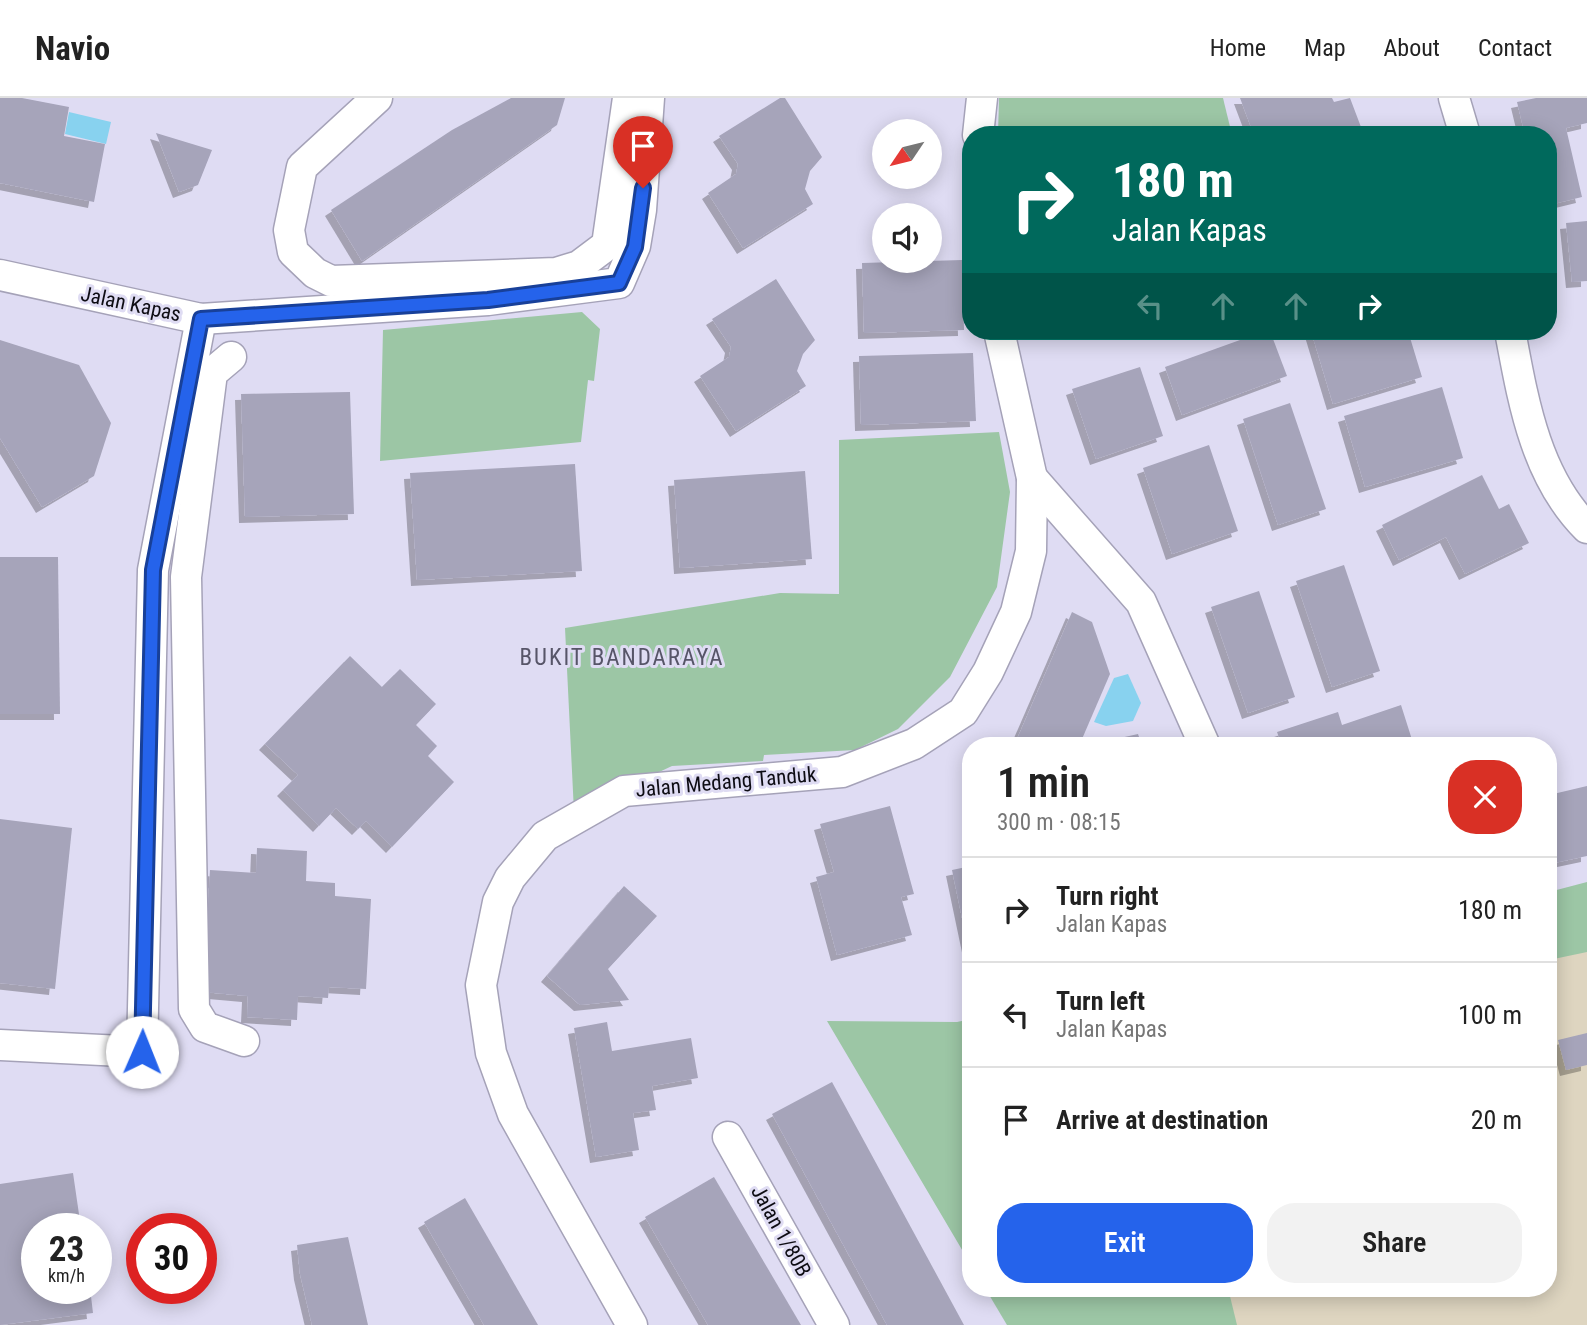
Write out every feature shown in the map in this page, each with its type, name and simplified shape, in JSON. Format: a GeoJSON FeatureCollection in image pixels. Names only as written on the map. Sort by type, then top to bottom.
{"type":"FeatureCollection","features":[{"type":"Feature","properties":{"kind":"street"},"geometry":{"type":"LineString","coordinates":[[372,100],[302,167],[289,230],[293,252],[333,295],[556,273],[579,266],[607,245],[628,98]]}},
{"type":"Feature","properties":{"kind":"street","name":"Jalan Kapas"},"geometry":{"type":"LineString","coordinates":[[0,275],[201,319],[333,295],[488,300],[619,283],[635,247],[649,98]]}},
{"type":"Feature","properties":{"kind":"street"},"geometry":{"type":"LineString","coordinates":[[979,126],[982,98]]}},
{"type":"Feature","properties":{"kind":"street"},"geometry":{"type":"LineString","coordinates":[[1454,98],[1462,126]]}},
{"type":"Feature","properties":{"kind":"street"},"geometry":{"type":"LineString","coordinates":[[0,1045],[142,1052],[153,570],[201,319]]}},
{"type":"Feature","properties":{"kind":"street","name":"Jalan Medang Tanduk"},"geometry":{"type":"LineString","coordinates":[[632,1325],[513,1114],[491,1053],[481,985],[498,902],[510,878],[545,836],[624,791],[842,772],[914,744],[963,712],[988,672],[1016,612],[1031,551],[1032,478],[1001,340]]}},
{"type":"Feature","properties":{"kind":"street"},"geometry":{"type":"LineString","coordinates":[[1512,340],[1532,435],[1553,479],[1587,528]]}},
{"type":"Feature","properties":{"kind":"street"},"geometry":{"type":"LineString","coordinates":[[231,358],[212,373],[186,577],[194,1009],[205,1027],[244,1041]]}},
{"type":"Feature","properties":{"kind":"street"},"geometry":{"type":"LineString","coordinates":[[1032,478],[1141,602],[1201,737]]}},
{"type":"Feature","properties":{"kind":"street"},"geometry":{"type":"LineString","coordinates":[[153,570],[186,577]]}},
{"type":"Feature","properties":{"kind":"street","name":"Jalan 1/80B"},"geometry":{"type":"LineString","coordinates":[[728,1137],[834,1325]]}},
{"type":"Feature","properties":{"kind":"shaded area"},"geometry":{"type":"Polygon","coordinates":[[[1587,918],[1587,1325],[1037,1325],[1020,1297],[1557,1297],[1557,924],[1587,918]]]}},
{"type":"Feature","properties":{"kind":"green space"},"geometry":{"type":"Polygon","coordinates":[[[999,98],[1223,98],[1230,126],[998,126],[999,98]]]}},
{"type":"Feature","properties":{"kind":"green space"},"geometry":{"type":"Polygon","coordinates":[[[582,312],[600,329],[594,381],[588,380],[581,442],[380,461],[383,330],[582,312]]]}},
{"type":"Feature","properties":{"kind":"green space"},"geometry":{"type":"Polygon","coordinates":[[[999,432],[1010,492],[997,587],[950,677],[898,729],[855,750],[764,755],[763,761],[672,766],[574,812],[565,628],[780,593],[839,594],[839,440],[999,432]]]}},
{"type":"Feature","properties":{"kind":"green space"},"geometry":{"type":"Polygon","coordinates":[[[1587,882],[1587,952],[1557,958],[1557,890],[1587,882]]]}},
{"type":"Feature","properties":{"kind":"green space"},"geometry":{"type":"Polygon","coordinates":[[[827,1021],[962,1021],[962,1250],[827,1021]]]}},
{"type":"Feature","properties":{"kind":"green space"},"geometry":{"type":"Polygon","coordinates":[[[990,1297],[1230,1297],[1237,1325],[1007,1325],[990,1297]]]}},
{"type":"Feature","properties":{"kind":"water"},"geometry":{"type":"Polygon","coordinates":[[[69,112],[111,122],[106,144],[65,134],[69,112]]]}},
{"type":"Feature","properties":{"kind":"water"},"geometry":{"type":"Polygon","coordinates":[[[1128,674],[1141,703],[1133,721],[1106,726],[1094,722],[1114,678],[1128,674]]]}},
{"type":"Feature","properties":{"kind":"building"},"geometry":{"type":"Polygon","coordinates":[[[0,98],[22,98],[69,107],[64,136],[105,144],[94,202],[0,183],[0,98]]]}},
{"type":"Feature","properties":{"kind":"building"},"geometry":{"type":"Polygon","coordinates":[[[511,98],[565,98],[557,125],[362,261],[331,210],[452,130],[511,98]]]}},
{"type":"Feature","properties":{"kind":"building"},"geometry":{"type":"Polygon","coordinates":[[[780,98],[785,98],[822,157],[810,171],[805,189],[813,204],[743,248],[708,193],[736,174],[738,164],[719,136],[780,98]]]}},
{"type":"Feature","properties":{"kind":"building"},"geometry":{"type":"Polygon","coordinates":[[[1240,98],[1332,98],[1334,102],[1350,98],[1361,126],[1251,126],[1240,98]]]}},
{"type":"Feature","properties":{"kind":"building"},"geometry":{"type":"Polygon","coordinates":[[[1536,98],[1587,98],[1587,123],[1566,128],[1582,197],[1557,203],[1557,126],[1523,126],[1517,102],[1536,98]]]}},
{"type":"Feature","properties":{"kind":"building"},"geometry":{"type":"Polygon","coordinates":[[[156,133],[212,150],[198,185],[179,192],[156,133]]]}},
{"type":"Feature","properties":{"kind":"building"},"geometry":{"type":"Polygon","coordinates":[[[1587,221],[1587,281],[1572,282],[1566,223],[1587,221]]]}},
{"type":"Feature","properties":{"kind":"building"},"geometry":{"type":"Polygon","coordinates":[[[962,260],[962,330],[864,333],[862,263],[872,263],[872,273],[942,273],[942,261],[962,260]]]}},
{"type":"Feature","properties":{"kind":"building"},"geometry":{"type":"Polygon","coordinates":[[[776,279],[815,340],[803,354],[797,371],[806,386],[736,431],[700,376],[729,357],[731,347],[712,319],[776,279]]]}},
{"type":"Feature","properties":{"kind":"building"},"geometry":{"type":"Polygon","coordinates":[[[0,340],[79,365],[111,423],[94,476],[42,507],[0,438],[0,340]]]}},
{"type":"Feature","properties":{"kind":"building"},"geometry":{"type":"Polygon","coordinates":[[[1240,340],[1273,340],[1287,376],[1182,415],[1165,367],[1240,340]]]}},
{"type":"Feature","properties":{"kind":"building"},"geometry":{"type":"Polygon","coordinates":[[[1314,340],[1411,340],[1422,377],[1333,404],[1314,340]]]}},
{"type":"Feature","properties":{"kind":"building"},"geometry":{"type":"Polygon","coordinates":[[[973,353],[976,421],[861,425],[859,356],[973,353]]]}},
{"type":"Feature","properties":{"kind":"building"},"geometry":{"type":"Polygon","coordinates":[[[1140,367],[1163,436],[1096,459],[1072,389],[1140,367]]]}},
{"type":"Feature","properties":{"kind":"building"},"geometry":{"type":"Polygon","coordinates":[[[1442,387],[1463,458],[1365,487],[1344,416],[1442,387]]]}},
{"type":"Feature","properties":{"kind":"building"},"geometry":{"type":"Polygon","coordinates":[[[350,392],[354,514],[245,517],[241,394],[350,392]]]}},
{"type":"Feature","properties":{"kind":"building"},"geometry":{"type":"Polygon","coordinates":[[[1290,403],[1326,509],[1278,525],[1243,419],[1290,403]]]}},
{"type":"Feature","properties":{"kind":"building"},"geometry":{"type":"Polygon","coordinates":[[[1209,445],[1238,531],[1172,554],[1143,468],[1209,445]]]}},
{"type":"Feature","properties":{"kind":"building"},"geometry":{"type":"Polygon","coordinates":[[[575,464],[582,571],[417,580],[410,473],[575,464]]]}},
{"type":"Feature","properties":{"kind":"building"},"geometry":{"type":"Polygon","coordinates":[[[805,471],[812,559],[680,568],[674,480],[805,471]]]}},
{"type":"Feature","properties":{"kind":"building"},"geometry":{"type":"Polygon","coordinates":[[[1482,475],[1499,509],[1509,504],[1529,543],[1465,574],[1446,537],[1399,560],[1382,525],[1482,475]]]}},
{"type":"Feature","properties":{"kind":"building"},"geometry":{"type":"Polygon","coordinates":[[[0,557],[58,557],[60,714],[0,714],[0,557]]]}},
{"type":"Feature","properties":{"kind":"building"},"geometry":{"type":"Polygon","coordinates":[[[1344,565],[1380,671],[1332,687],[1296,581],[1344,565]]]}},
{"type":"Feature","properties":{"kind":"building"},"geometry":{"type":"Polygon","coordinates":[[[1259,591],[1295,697],[1248,713],[1211,607],[1259,591]]]}},
{"type":"Feature","properties":{"kind":"building"},"geometry":{"type":"Polygon","coordinates":[[[1072,612],[1092,622],[1110,674],[1083,737],[1018,737],[1072,612]]]}},
{"type":"Feature","properties":{"kind":"building"},"geometry":{"type":"Polygon","coordinates":[[[350,656],[382,687],[400,669],[436,704],[416,725],[437,746],[428,756],[454,782],[392,847],[366,821],[358,829],[336,808],[319,826],[283,790],[298,775],[265,744],[350,656]]]}},
{"type":"Feature","properties":{"kind":"building"},"geometry":{"type":"Polygon","coordinates":[[[1401,705],[1411,737],[1279,737],[1277,732],[1338,712],[1342,725],[1401,705]]]}},
{"type":"Feature","properties":{"kind":"building"},"geometry":{"type":"Polygon","coordinates":[[[1587,786],[1587,856],[1557,862],[1557,793],[1587,786]]]}},
{"type":"Feature","properties":{"kind":"building"},"geometry":{"type":"Polygon","coordinates":[[[890,806],[914,894],[901,897],[912,935],[837,955],[816,877],[834,872],[820,824],[890,806]]]}},
{"type":"Feature","properties":{"kind":"building"},"geometry":{"type":"Polygon","coordinates":[[[0,819],[72,828],[55,989],[0,983],[0,819]]]}},
{"type":"Feature","properties":{"kind":"building"},"geometry":{"type":"Polygon","coordinates":[[[257,848],[307,851],[306,881],[335,883],[335,896],[371,899],[366,989],[329,987],[328,998],[298,996],[297,1020],[247,1017],[248,996],[203,992],[210,870],[256,873],[257,848]]]}},
{"type":"Feature","properties":{"kind":"building"},"geometry":{"type":"Polygon","coordinates":[[[962,868],[962,918],[952,870],[962,868]]]}},
{"type":"Feature","properties":{"kind":"building"},"geometry":{"type":"Polygon","coordinates":[[[624,886],[657,916],[608,969],[629,1000],[580,1005],[547,976],[624,886]]]}},
{"type":"Feature","properties":{"kind":"building"},"geometry":{"type":"Polygon","coordinates":[[[607,1022],[612,1051],[691,1038],[698,1078],[652,1086],[656,1110],[633,1113],[639,1150],[596,1157],[574,1028],[607,1022]]]}},
{"type":"Feature","properties":{"kind":"building"},"geometry":{"type":"Polygon","coordinates":[[[1587,1033],[1587,1065],[1566,1070],[1558,1040],[1587,1033]]]}},
{"type":"Feature","properties":{"kind":"building"},"geometry":{"type":"Polygon","coordinates":[[[832,1082],[964,1325],[887,1325],[772,1114],[832,1082]]]}},
{"type":"Feature","properties":{"kind":"building"},"geometry":{"type":"Polygon","coordinates":[[[73,1173],[79,1213],[21,1213],[21,1304],[92,1304],[93,1313],[0,1325],[0,1184],[73,1173]]]}},
{"type":"Feature","properties":{"kind":"building"},"geometry":{"type":"Polygon","coordinates":[[[714,1177],[801,1325],[708,1325],[645,1217],[714,1177]]]}},
{"type":"Feature","properties":{"kind":"building"},"geometry":{"type":"Polygon","coordinates":[[[465,1198],[538,1325],[484,1325],[424,1222],[465,1198]]]}},
{"type":"Feature","properties":{"kind":"building"},"geometry":{"type":"Polygon","coordinates":[[[348,1237],[368,1325],[312,1325],[300,1274],[297,1245],[348,1237]]]}},
{"type":"Feature","properties":{"kind":"district","name":"BUKIT BANDARAYA"},"geometry":{"type":"Point","coordinates":[622,657]}},
{"type":"Feature","properties":{"kind":"route"},"geometry":{"type":"LineString","coordinates":[[142,1052],[153,570],[201,319],[488,300],[619,283],[635,247],[643,188]]}}]}
